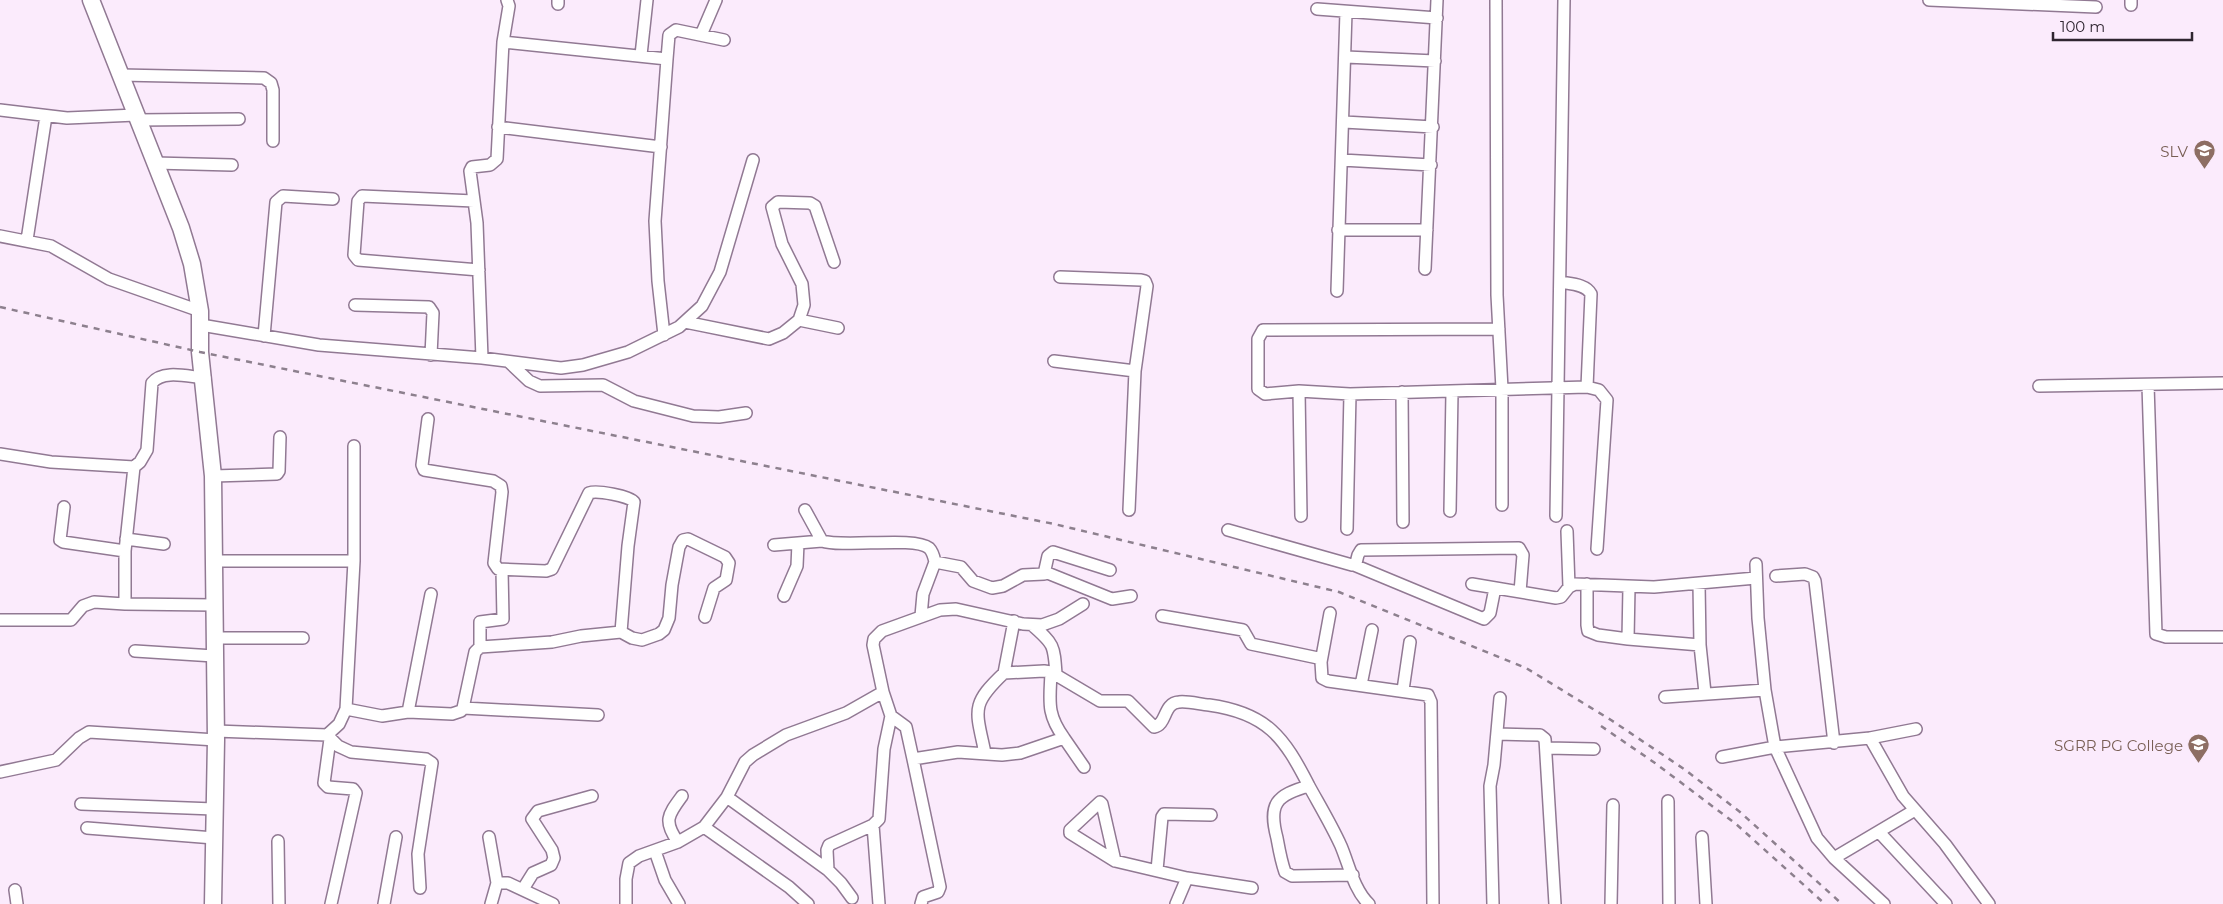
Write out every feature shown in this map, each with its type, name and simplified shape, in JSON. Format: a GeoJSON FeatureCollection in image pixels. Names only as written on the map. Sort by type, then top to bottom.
{"type":"FeatureCollection","features":[{"type":"Feature","properties":{"kind":"main road"},"geometry":{"type":"LineString","coordinates":[[91,0],[181,228],[190,255],[200,318],[200,352],[205,378],[213,476],[216,735],[213,904]]}},
{"type":"Feature","properties":{"kind":"street"},"geometry":{"type":"LineString","coordinates":[[482,358],[477,215],[470,169],[475,166],[490,165],[495,162],[503,42],[509,6],[507,0]]}},
{"type":"Feature","properties":{"kind":"street"},"geometry":{"type":"LineString","coordinates":[[641,55],[647,0]]}},
{"type":"Feature","properties":{"kind":"street"},"geometry":{"type":"LineString","coordinates":[[701,35],[716,0]]}},
{"type":"Feature","properties":{"kind":"street"},"geometry":{"type":"LineString","coordinates":[[1425,269],[1437,0]]}},
{"type":"Feature","properties":{"kind":"street"},"geometry":{"type":"LineString","coordinates":[[1496,0],[1502,505]]}},
{"type":"Feature","properties":{"kind":"street"},"geometry":{"type":"LineString","coordinates":[[1556,516],[1564,0]]}},
{"type":"Feature","properties":{"kind":"street"},"geometry":{"type":"LineString","coordinates":[[1929,0],[2096,7]]}},
{"type":"Feature","properties":{"kind":"street"},"geometry":{"type":"LineString","coordinates":[[1317,9],[1437,18]]}},
{"type":"Feature","properties":{"kind":"street"},"geometry":{"type":"LineString","coordinates":[[1336,291],[1344,122],[1346,12]]}},
{"type":"Feature","properties":{"kind":"street"},"geometry":{"type":"LineString","coordinates":[[664,335],[655,221],[668,39],[671,32],[676,30],[724,40]]}},
{"type":"Feature","properties":{"kind":"street"},"geometry":{"type":"LineString","coordinates":[[503,42],[667,59]]}},
{"type":"Feature","properties":{"kind":"street"},"geometry":{"type":"LineString","coordinates":[[1346,57],[1435,61]]}},
{"type":"Feature","properties":{"kind":"street"},"geometry":{"type":"LineString","coordinates":[[120,75],[264,78],[271,83],[273,90],[273,141]]}},
{"type":"Feature","properties":{"kind":"street"},"geometry":{"type":"LineString","coordinates":[[0,110],[67,118],[239,119]]}},
{"type":"Feature","properties":{"kind":"street"},"geometry":{"type":"LineString","coordinates":[[27,240],[46,116]]}},
{"type":"Feature","properties":{"kind":"street"},"geometry":{"type":"LineString","coordinates":[[1344,122],[1432,126]]}},
{"type":"Feature","properties":{"kind":"street"},"geometry":{"type":"LineString","coordinates":[[498,127],[661,147]]}},
{"type":"Feature","properties":{"kind":"street"},"geometry":{"type":"LineString","coordinates":[[0,236],[51,246],[109,279],[200,318],[264,336],[319,345],[572,367],[628,352],[664,335],[685,322],[702,306],[716,283],[752,160]]}},
{"type":"Feature","properties":{"kind":"street"},"geometry":{"type":"LineString","coordinates":[[1342,160],[1431,165]]}},
{"type":"Feature","properties":{"kind":"street"},"geometry":{"type":"LineString","coordinates":[[155,163],[232,165]]}},
{"type":"Feature","properties":{"kind":"street"},"geometry":{"type":"LineString","coordinates":[[264,336],[276,202],[284,196],[333,200]]}},
{"type":"Feature","properties":{"kind":"street"},"geometry":{"type":"LineString","coordinates":[[474,201],[362,196],[358,201],[354,255],[358,260],[478,270]]}},
{"type":"Feature","properties":{"kind":"street"},"geometry":{"type":"LineString","coordinates":[[685,322],[769,339],[783,333],[799,320],[804,306],[804,290],[800,277],[782,244],[773,211],[774,204],[778,202],[813,204],[818,210],[834,262]]}},
{"type":"Feature","properties":{"kind":"street"},"geometry":{"type":"LineString","coordinates":[[1338,230],[1427,230]]}},
{"type":"Feature","properties":{"kind":"street"},"geometry":{"type":"LineString","coordinates":[[1060,277],[1144,281],[1147,286],[1135,371],[1129,510]]}},
{"type":"Feature","properties":{"kind":"street"},"geometry":{"type":"LineString","coordinates":[[1560,282],[1584,287],[1591,294],[1587,387]]}},
{"type":"Feature","properties":{"kind":"street"},"geometry":{"type":"LineString","coordinates":[[355,304],[429,307],[433,313],[431,355]]}},
{"type":"Feature","properties":{"kind":"street"},"geometry":{"type":"LineString","coordinates":[[799,320],[838,328]]}},
{"type":"Feature","properties":{"kind":"street"},"geometry":{"type":"LineString","coordinates":[[1499,329],[1263,330],[1258,339],[1258,390],[1266,394],[1299,392],[1350,394],[1452,392],[1559,387],[1587,387],[1599,390],[1604,394],[1607,405],[1596,549]]}},
{"type":"Feature","properties":{"kind":"street"},"geometry":{"type":"LineString","coordinates":[[1054,361],[1135,371]]}},
{"type":"Feature","properties":{"kind":"street"},"geometry":{"type":"LineString","coordinates":[[509,362],[529,381],[540,386],[604,385],[634,401],[693,416],[712,417],[746,413]]}},
{"type":"Feature","properties":{"kind":"street"},"geometry":{"type":"LineString","coordinates":[[0,454],[51,462],[134,467],[140,462],[147,450],[152,383],[156,378],[166,375],[205,378]]}},
{"type":"Feature","properties":{"kind":"street"},"geometry":{"type":"LineString","coordinates":[[2039,386],[2223,383]]}},
{"type":"Feature","properties":{"kind":"street"},"geometry":{"type":"LineString","coordinates":[[2148,385],[2156,634],[2166,637],[2223,637]]}},
{"type":"Feature","properties":{"kind":"street"},"geometry":{"type":"LineString","coordinates":[[1299,392],[1302,516]]}},
{"type":"Feature","properties":{"kind":"street"},"geometry":{"type":"LineString","coordinates":[[1402,392],[1403,522]]}},
{"type":"Feature","properties":{"kind":"street"},"geometry":{"type":"LineString","coordinates":[[1450,511],[1452,392]]}},
{"type":"Feature","properties":{"kind":"street"},"geometry":{"type":"LineString","coordinates":[[1348,529],[1350,394]]}},
{"type":"Feature","properties":{"kind":"street"},"geometry":{"type":"LineString","coordinates":[[428,419],[422,465],[424,470],[493,481],[501,486],[502,492],[494,563],[495,567],[502,570],[546,571],[552,569],[589,493],[595,491],[633,499],[635,505],[628,546],[622,632]]}},
{"type":"Feature","properties":{"kind":"street"},"geometry":{"type":"LineString","coordinates":[[213,476],[277,474],[279,470],[280,437]]}},
{"type":"Feature","properties":{"kind":"street"},"geometry":{"type":"LineString","coordinates":[[331,904],[356,793],[353,789],[328,787],[324,783],[329,737],[339,724],[346,709],[354,560],[354,446]]}},
{"type":"Feature","properties":{"kind":"street"},"geometry":{"type":"LineString","coordinates":[[124,604],[126,545],[134,467]]}},
{"type":"Feature","properties":{"kind":"street"},"geometry":{"type":"LineString","coordinates":[[64,507],[60,534],[60,540],[63,542],[126,545],[164,544]]}},
{"type":"Feature","properties":{"kind":"street"},"geometry":{"type":"LineString","coordinates":[[805,510],[822,541]]}},
{"type":"Feature","properties":{"kind":"street"},"geometry":{"type":"LineString","coordinates":[[1228,530],[1354,565],[1484,619],[1490,612],[1495,588]]}},
{"type":"Feature","properties":{"kind":"street"},"geometry":{"type":"LineString","coordinates":[[1567,531],[1568,587]]}},
{"type":"Feature","properties":{"kind":"street"},"geometry":{"type":"LineString","coordinates":[[346,709],[382,716],[408,712],[452,714],[461,711],[475,652],[480,647],[552,642],[581,636],[622,632],[632,638],[642,640],[653,637],[664,630],[669,618],[672,585],[679,546],[683,540],[688,539],[728,560],[726,580],[714,588],[705,617]]}},
{"type":"Feature","properties":{"kind":"street"},"geometry":{"type":"LineString","coordinates":[[774,545],[822,541],[831,543],[887,542],[924,545],[931,551],[935,562],[923,594],[921,616]]}},
{"type":"Feature","properties":{"kind":"street"},"geometry":{"type":"LineString","coordinates":[[784,596],[797,566],[798,543]]}},
{"type":"Feature","properties":{"kind":"street"},"geometry":{"type":"LineString","coordinates":[[1354,565],[1361,550],[1519,548],[1523,555],[1520,592]]}},
{"type":"Feature","properties":{"kind":"street"},"geometry":{"type":"LineString","coordinates":[[1045,572],[1048,556],[1053,552],[1110,570]]}},
{"type":"Feature","properties":{"kind":"street"},"geometry":{"type":"LineString","coordinates":[[214,560],[354,560]]}},
{"type":"Feature","properties":{"kind":"street"},"geometry":{"type":"LineString","coordinates":[[935,562],[961,567],[973,581],[992,588],[1003,586],[1023,575],[1045,572],[1112,599],[1131,596]]}},
{"type":"Feature","properties":{"kind":"street"},"geometry":{"type":"LineString","coordinates":[[1756,564],[1758,618],[1765,690],[1775,747],[1817,838],[1834,858],[1884,904]]}},
{"type":"Feature","properties":{"kind":"street"},"geometry":{"type":"LineString","coordinates":[[480,647],[480,622],[503,619],[502,570]]}},
{"type":"Feature","properties":{"kind":"street"},"geometry":{"type":"LineString","coordinates":[[1776,576],[1805,574],[1813,577],[1815,581],[1834,743]]}},
{"type":"Feature","properties":{"kind":"street"},"geometry":{"type":"LineString","coordinates":[[1472,584],[1556,598],[1561,597],[1568,587],[1575,584],[1654,587],[1756,578]]}},
{"type":"Feature","properties":{"kind":"street"},"geometry":{"type":"LineString","coordinates":[[1587,584],[1588,631],[1598,635],[1628,639],[1700,645]]}},
{"type":"Feature","properties":{"kind":"street"},"geometry":{"type":"LineString","coordinates":[[1699,584],[1700,645],[1705,693]]}},
{"type":"Feature","properties":{"kind":"street"},"geometry":{"type":"LineString","coordinates":[[1628,639],[1629,587]]}},
{"type":"Feature","properties":{"kind":"street"},"geometry":{"type":"LineString","coordinates":[[408,712],[432,594]]}},
{"type":"Feature","properties":{"kind":"street"},"geometry":{"type":"LineString","coordinates":[[0,620],[69,620],[74,618],[84,606],[99,602],[214,605]]}},
{"type":"Feature","properties":{"kind":"street"},"geometry":{"type":"LineString","coordinates":[[828,870],[826,850],[829,845],[873,825],[880,816],[884,749],[891,716],[883,692],[874,639],[882,630],[921,616],[948,609],[1032,624],[1051,623],[1083,604]]}},
{"type":"Feature","properties":{"kind":"street"},"geometry":{"type":"LineString","coordinates":[[1330,613],[1321,662],[1321,674],[1324,680],[1402,690],[1425,694],[1430,698],[1433,904]]}},
{"type":"Feature","properties":{"kind":"street"},"geometry":{"type":"LineString","coordinates":[[1162,616],[1243,630],[1251,644],[1318,658],[1321,662]]}},
{"type":"Feature","properties":{"kind":"street"},"geometry":{"type":"LineString","coordinates":[[985,753],[978,720],[978,704],[986,690],[1004,673],[1014,621]]}},
{"type":"Feature","properties":{"kind":"street"},"geometry":{"type":"LineString","coordinates":[[1032,624],[1054,647],[1054,673],[1050,714],[1054,724],[1084,767]]}},
{"type":"Feature","properties":{"kind":"street"},"geometry":{"type":"LineString","coordinates":[[1361,685],[1372,630]]}},
{"type":"Feature","properties":{"kind":"street"},"geometry":{"type":"LineString","coordinates":[[214,638],[303,638]]}},
{"type":"Feature","properties":{"kind":"street"},"geometry":{"type":"LineString","coordinates":[[1402,690],[1410,642]]}},
{"type":"Feature","properties":{"kind":"street"},"geometry":{"type":"LineString","coordinates":[[135,650],[214,656]]}},
{"type":"Feature","properties":{"kind":"street"},"geometry":{"type":"LineString","coordinates":[[1004,673],[1044,671],[1054,673],[1100,701],[1128,702],[1154,727],[1160,723],[1168,708],[1180,701],[1223,707],[1261,722],[1279,736],[1300,766],[1336,837],[1360,892],[1369,904]]}},
{"type":"Feature","properties":{"kind":"street"},"geometry":{"type":"LineString","coordinates":[[1665,697],[1765,690]]}},
{"type":"Feature","properties":{"kind":"street"},"geometry":{"type":"LineString","coordinates":[[626,904],[626,879],[629,863],[639,856],[678,842],[704,827],[727,797],[744,762],[786,735],[846,712],[883,692]]}},
{"type":"Feature","properties":{"kind":"street"},"geometry":{"type":"LineString","coordinates":[[1493,904],[1490,786],[1500,698]]}},
{"type":"Feature","properties":{"kind":"street"},"geometry":{"type":"LineString","coordinates":[[463,708],[598,715]]}},
{"type":"Feature","properties":{"kind":"street"},"geometry":{"type":"LineString","coordinates":[[891,716],[906,727],[940,887],[938,892],[923,897],[921,904]]}},
{"type":"Feature","properties":{"kind":"street"},"geometry":{"type":"LineString","coordinates":[[1722,757],[1775,747],[1834,743],[1870,738],[1916,729]]}},
{"type":"Feature","properties":{"kind":"street"},"geometry":{"type":"LineString","coordinates":[[0,772],[56,760],[79,738],[89,732],[329,737],[338,746],[351,752],[426,759],[432,763],[418,854],[420,888]]}},
{"type":"Feature","properties":{"kind":"street"},"geometry":{"type":"LineString","coordinates":[[1497,734],[1540,736],[1546,739],[1554,904]]}},
{"type":"Feature","properties":{"kind":"street"},"geometry":{"type":"LineString","coordinates":[[913,759],[958,752],[1020,753],[1064,738]]}},
{"type":"Feature","properties":{"kind":"street"},"geometry":{"type":"LineString","coordinates":[[1870,738],[1902,796],[1946,844],[1989,904]]}},
{"type":"Feature","properties":{"kind":"street"},"geometry":{"type":"LineString","coordinates":[[1547,748],[1594,749]]}},
{"type":"Feature","properties":{"kind":"street"},"geometry":{"type":"LineString","coordinates":[[1309,786],[1288,792],[1272,812],[1272,822],[1286,872],[1292,876],[1353,875]]}},
{"type":"Feature","properties":{"kind":"street"},"geometry":{"type":"LineString","coordinates":[[523,889],[533,873],[540,868],[551,865],[554,858],[552,850],[532,819],[533,816],[538,811],[592,796]]}},
{"type":"Feature","properties":{"kind":"street"},"geometry":{"type":"LineString","coordinates":[[678,842],[671,833],[668,821],[671,811],[682,796]]}},
{"type":"Feature","properties":{"kind":"street"},"geometry":{"type":"LineString","coordinates":[[727,797],[828,870],[852,898]]}},
{"type":"Feature","properties":{"kind":"street"},"geometry":{"type":"LineString","coordinates":[[1668,801],[1669,904]]}},
{"type":"Feature","properties":{"kind":"street"},"geometry":{"type":"LineString","coordinates":[[1115,861],[1100,802],[1070,830],[1070,833],[1115,861],[1187,878],[1252,888]]}},
{"type":"Feature","properties":{"kind":"street"},"geometry":{"type":"LineString","coordinates":[[81,804],[214,809]]}},
{"type":"Feature","properties":{"kind":"street"},"geometry":{"type":"LineString","coordinates":[[1611,904],[1613,805]]}},
{"type":"Feature","properties":{"kind":"street"},"geometry":{"type":"LineString","coordinates":[[1834,858],[1915,810]]}},
{"type":"Feature","properties":{"kind":"street"},"geometry":{"type":"LineString","coordinates":[[1157,870],[1162,817],[1164,814],[1211,815]]}},
{"type":"Feature","properties":{"kind":"street"},"geometry":{"type":"LineString","coordinates":[[873,825],[879,904]]}},
{"type":"Feature","properties":{"kind":"street"},"geometry":{"type":"LineString","coordinates":[[704,827],[789,887],[808,904]]}},
{"type":"Feature","properties":{"kind":"street"},"geometry":{"type":"LineString","coordinates":[[87,828],[214,838]]}},
{"type":"Feature","properties":{"kind":"street"},"geometry":{"type":"LineString","coordinates":[[1879,832],[1946,904]]}},
{"type":"Feature","properties":{"kind":"street"},"geometry":{"type":"LineString","coordinates":[[489,836],[497,883],[491,904]]}},
{"type":"Feature","properties":{"kind":"street"},"geometry":{"type":"LineString","coordinates":[[1702,836],[1706,904]]}},
{"type":"Feature","properties":{"kind":"street"},"geometry":{"type":"LineString","coordinates":[[384,904],[396,838]]}},
{"type":"Feature","properties":{"kind":"street"},"geometry":{"type":"LineString","coordinates":[[278,841],[279,904]]}},
{"type":"Feature","properties":{"kind":"street"},"geometry":{"type":"LineString","coordinates":[[655,851],[665,880],[679,904]]}},
{"type":"Feature","properties":{"kind":"street"},"geometry":{"type":"LineString","coordinates":[[1176,904],[1187,878]]}},
{"type":"Feature","properties":{"kind":"street"},"geometry":{"type":"LineString","coordinates":[[497,883],[508,882],[553,904]]}},
{"type":"Feature","properties":{"kind":"street"},"geometry":{"type":"LineString","coordinates":[[15,890],[17,904]]}},
{"type":"Feature","properties":{"kind":"railway"},"geometry":{"type":"LineString","coordinates":[[0,307],[200,352],[1054,524],[1339,592],[1526,668],[1611,720],[1684,769],[1740,812],[1842,904]]}},
{"type":"Feature","properties":{"kind":"railway"},"geometry":{"type":"LineString","coordinates":[[1601,726],[1655,763],[1736,824],[1825,904]]}},
{"type":"Feature","properties":{"kind":"place","name":"SLV"},"geometry":{"type":"Point","coordinates":[2204,170]}},
{"type":"Feature","properties":{"kind":"place","name":"SGRR PG College"},"geometry":{"type":"Point","coordinates":[2199,764]}}]}
